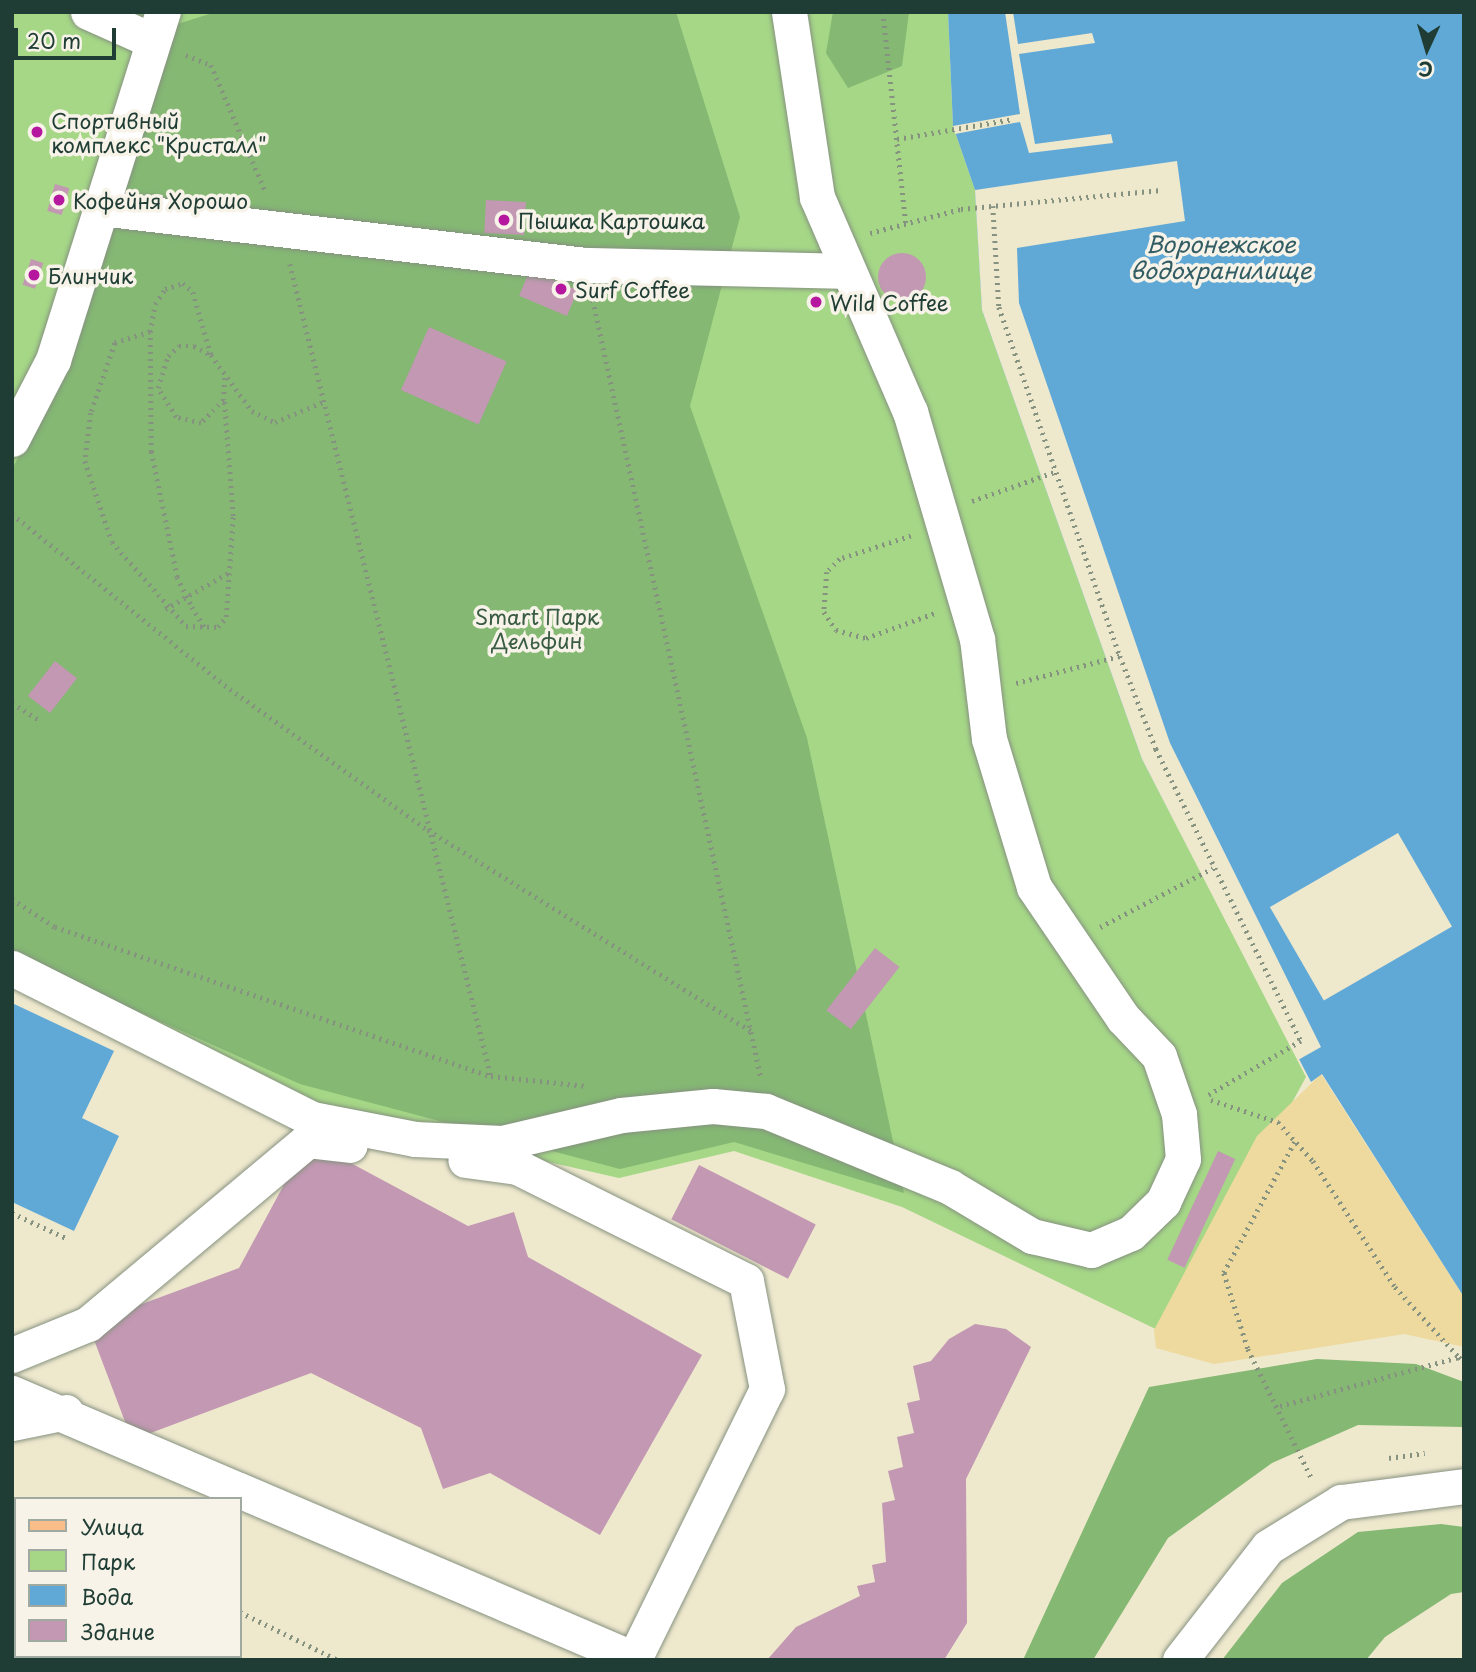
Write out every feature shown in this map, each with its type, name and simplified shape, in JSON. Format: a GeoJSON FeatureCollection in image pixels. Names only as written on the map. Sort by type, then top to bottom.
{"type":"FeatureCollection","features":[{"type":"Feature","properties":{"kind":"street"},"geometry":{"type":"LineString","coordinates":[[12,439],[53,360],[158,27],[88,12]]}},
{"type":"Feature","properties":{"kind":"street"},"geometry":{"type":"LineString","coordinates":[[12,968],[313,1119],[415,1139],[502,1143],[621,1115],[713,1106],[766,1111],[950,1187],[1032,1236],[1091,1250],[1130,1233],[1163,1202],[1184,1159],[1179,1114],[1159,1056],[1123,1018],[1034,887],[989,739],[971,621],[910,412],[839,257],[817,197],[789,12]]}},
{"type":"Feature","properties":{"kind":"street"},"geometry":{"type":"LineString","coordinates":[[100,208],[585,265],[839,257]]}},
{"type":"Feature","properties":{"kind":"street"},"geometry":{"type":"LineString","coordinates":[[12,1355],[88,1324],[308,1140],[517,1167],[746,1281],[767,1389],[634,1660],[66,1412],[12,1393]]}},
{"type":"Feature","properties":{"kind":"street"},"geometry":{"type":"LineString","coordinates":[[12,1423],[66,1412]]}},
{"type":"Feature","properties":{"kind":"street"},"geometry":{"type":"LineString","coordinates":[[1180,1660],[1268,1547],[1341,1502],[1464,1486]]}},
{"type":"Feature","properties":{"kind":"path"},"geometry":{"type":"LineString","coordinates":[[883,12],[906,223]]}},
{"type":"Feature","properties":{"kind":"path"},"geometry":{"type":"LineString","coordinates":[[158,27],[211,65],[282,230],[428,830],[491,1076]]}},
{"type":"Feature","properties":{"kind":"path"},"geometry":{"type":"LineString","coordinates":[[897,139],[1013,119]]}},
{"type":"Feature","properties":{"kind":"path"},"geometry":{"type":"LineString","coordinates":[[839,257],[906,223],[993,206],[1161,190]]}},
{"type":"Feature","properties":{"kind":"path"},"geometry":{"type":"LineString","coordinates":[[993,206],[999,307],[1120,656],[1213,868],[1301,1041],[1203,1098],[1240,1104],[1278,1122],[1295,1142],[1395,1287],[1464,1362]]}},
{"type":"Feature","properties":{"kind":"path"},"geometry":{"type":"LineString","coordinates":[[585,265],[754,1033],[762,1084],[748,1085]]}},
{"type":"Feature","properties":{"kind":"path"},"geometry":{"type":"LineString","coordinates":[[205,628],[177,577],[151,452],[150,332],[155,304],[165,289],[183,283],[193,292],[211,355],[225,378],[252,411],[275,422],[323,402]]}},
{"type":"Feature","properties":{"kind":"path"},"geometry":{"type":"LineString","coordinates":[[150,332],[115,343],[90,413],[85,461],[112,542],[165,609],[186,626],[218,627],[226,617],[230,572],[225,378]]}},
{"type":"Feature","properties":{"kind":"path"},"geometry":{"type":"LineString","coordinates":[[211,355],[179,346],[168,356],[158,388],[165,407],[187,422],[201,423],[225,400]]}},
{"type":"Feature","properties":{"kind":"path"},"geometry":{"type":"LineString","coordinates":[[971,621],[941,611],[866,638],[836,630],[824,612],[827,572],[840,559],[918,533],[940,513],[1056,471]]}},
{"type":"Feature","properties":{"kind":"path"},"geometry":{"type":"LineString","coordinates":[[12,514],[230,690],[428,830],[754,1033]]}},
{"type":"Feature","properties":{"kind":"path"},"geometry":{"type":"LineString","coordinates":[[165,609],[230,572]]}},
{"type":"Feature","properties":{"kind":"path"},"geometry":{"type":"LineString","coordinates":[[983,691],[1120,656]]}},
{"type":"Feature","properties":{"kind":"path"},"geometry":{"type":"LineString","coordinates":[[12,703],[38,719]]}},
{"type":"Feature","properties":{"kind":"path"},"geometry":{"type":"LineString","coordinates":[[1072,943],[1213,868]]}},
{"type":"Feature","properties":{"kind":"path"},"geometry":{"type":"LineString","coordinates":[[12,899],[55,927],[491,1076],[600,1087]]}},
{"type":"Feature","properties":{"kind":"path"},"geometry":{"type":"LineString","coordinates":[[1295,1142],[1224,1273],[1248,1349],[1280,1406],[1312,1480]]}},
{"type":"Feature","properties":{"kind":"path"},"geometry":{"type":"LineString","coordinates":[[12,1213],[68,1239]]}},
{"type":"Feature","properties":{"kind":"path"},"geometry":{"type":"LineString","coordinates":[[1280,1406],[1459,1357]]}},
{"type":"Feature","properties":{"kind":"path"},"geometry":{"type":"LineString","coordinates":[[242,1613],[338,1660]]}},
{"type":"Feature","properties":{"kind":"green space","name":"Smart Парк Дельфин"},"geometry":{"type":"Polygon","coordinates":[[[12,12],[948,12],[953,126],[975,190],[982,310],[1142,759],[1306,1077],[1166,1334],[902,1207],[734,1151],[619,1178],[509,1153],[413,1150],[12,983],[12,12]]]}},
{"type":"Feature","properties":{"kind":"green space","name":"Smart Парк Дельфин"},"geometry":{"type":"Polygon","coordinates":[[[216,12],[676,12],[740,217],[690,406],[807,738],[904,1193],[734,1142],[620,1169],[300,1084],[12,955],[12,469],[65,371],[171,26],[216,12]]]}},
{"type":"Feature","properties":{"kind":"green space"},"geometry":{"type":"Polygon","coordinates":[[[833,12],[909,12],[902,66],[848,88],[826,53],[833,12]]]}},
{"type":"Feature","properties":{"kind":"green space"},"geometry":{"type":"Polygon","coordinates":[[[1317,1359],[1416,1364],[1464,1382],[1464,1427],[1358,1425],[1272,1463],[1168,1538],[1093,1660],[1023,1660],[1149,1387],[1317,1359]]]}},
{"type":"Feature","properties":{"kind":"green space"},"geometry":{"type":"Polygon","coordinates":[[[1441,1524],[1464,1527],[1464,1592],[1451,1594],[1385,1637],[1366,1660],[1222,1660],[1282,1583],[1358,1532],[1441,1524]]]}},
{"type":"Feature","properties":{"kind":"sand"},"geometry":{"type":"Polygon","coordinates":[[[1321,1074],[1464,1297],[1464,1347],[1404,1334],[1214,1364],[1156,1348],[1154,1330],[1257,1136],[1321,1074]]]}},
{"type":"Feature","properties":{"kind":"water","name":"Воронежское водохранилище"},"geometry":{"type":"Polygon","coordinates":[[[948,12],[1464,12],[1464,1297],[1322,1074],[1311,1082],[1142,759],[982,310],[975,190],[953,126],[948,12]]]}},
{"type":"Feature","properties":{"kind":"water"},"geometry":{"type":"Polygon","coordinates":[[[12,1003],[114,1051],[82,1118],[119,1136],[74,1231],[12,1202],[12,1003]]]}},
{"type":"Feature","properties":{"kind":"pier"},"geometry":{"type":"Polygon","coordinates":[[[1005,12],[1013,12],[1018,44],[1092,33],[1095,43],[1019,54],[1035,144],[1111,134],[1113,143],[1029,153],[1020,122],[955,134],[953,126],[1020,114],[1005,12]]]}},
{"type":"Feature","properties":{"kind":"pier"},"geometry":{"type":"Polygon","coordinates":[[[1177,161],[1185,221],[1017,248],[1019,303],[1170,743],[1321,1047],[1298,1060],[1142,759],[982,310],[975,190],[1177,161]]]}},
{"type":"Feature","properties":{"kind":"pier"},"geometry":{"type":"Polygon","coordinates":[[[1398,833],[1452,927],[1324,1001],[1270,907],[1398,833]]]}},
{"type":"Feature","properties":{"kind":"building"},"geometry":{"type":"Polygon","coordinates":[[[55,184],[69,188],[62,215],[47,211],[55,184]]]}},
{"type":"Feature","properties":{"kind":"building"},"geometry":{"type":"Polygon","coordinates":[[[486,200],[526,202],[524,235],[484,233],[486,200]]]}},
{"type":"Feature","properties":{"kind":"building"},"geometry":{"type":"Polygon","coordinates":[[[902,253],[919,260],[926,277],[919,294],[902,301],[885,294],[878,277],[885,260],[902,253]]]}},
{"type":"Feature","properties":{"kind":"building"},"geometry":{"type":"Polygon","coordinates":[[[31,259],[43,263],[35,289],[23,285],[31,259]]]}},
{"type":"Feature","properties":{"kind":"building"},"geometry":{"type":"Polygon","coordinates":[[[530,270],[578,290],[567,316],[519,296],[530,270]]]}},
{"type":"Feature","properties":{"kind":"building"},"geometry":{"type":"Polygon","coordinates":[[[429,327],[507,362],[479,425],[401,390],[429,327]]]}},
{"type":"Feature","properties":{"kind":"building"},"geometry":{"type":"Polygon","coordinates":[[[55,661],[77,678],[50,713],[28,696],[55,661]]]}},
{"type":"Feature","properties":{"kind":"building"},"geometry":{"type":"Polygon","coordinates":[[[875,948],[899,967],[851,1029],[826,1010],[875,948]]]}},
{"type":"Feature","properties":{"kind":"building"},"geometry":{"type":"Polygon","coordinates":[[[308,1140],[468,1226],[514,1212],[528,1257],[702,1355],[600,1535],[490,1473],[443,1489],[421,1428],[311,1373],[132,1440],[88,1324],[239,1268],[308,1140]]]}},
{"type":"Feature","properties":{"kind":"building"},"geometry":{"type":"Polygon","coordinates":[[[1218,1151],[1235,1159],[1185,1268],[1167,1260],[1218,1151]]]}},
{"type":"Feature","properties":{"kind":"building"},"geometry":{"type":"Polygon","coordinates":[[[699,1165],[816,1224],[788,1279],[671,1219],[699,1165]]]}},
{"type":"Feature","properties":{"kind":"building"},"geometry":{"type":"Polygon","coordinates":[[[975,1324],[1006,1329],[1031,1347],[966,1479],[967,1623],[944,1660],[767,1660],[796,1627],[860,1596],[857,1586],[875,1582],[872,1565],[886,1562],[882,1503],[895,1500],[888,1471],[903,1467],[897,1437],[914,1433],[907,1403],[920,1400],[913,1366],[931,1361],[949,1339],[975,1324]]]}},
{"type":"Feature","properties":{"kind":"place","name":"Спортивный комплекс \"Кристалл\""},"geometry":{"type":"Point","coordinates":[37,132]}},
{"type":"Feature","properties":{"kind":"place","name":"Кофейня Хорошо"},"geometry":{"type":"Point","coordinates":[59,200]}},
{"type":"Feature","properties":{"kind":"place","name":"Пышка Картошка"},"geometry":{"type":"Point","coordinates":[504,220]}},
{"type":"Feature","properties":{"kind":"place","name":"Блинчик"},"geometry":{"type":"Point","coordinates":[34,275]}},
{"type":"Feature","properties":{"kind":"place","name":"Surf Coffee"},"geometry":{"type":"Point","coordinates":[561,289]}},
{"type":"Feature","properties":{"kind":"place","name":"Wild Coffee"},"geometry":{"type":"Point","coordinates":[816,302]}}]}
